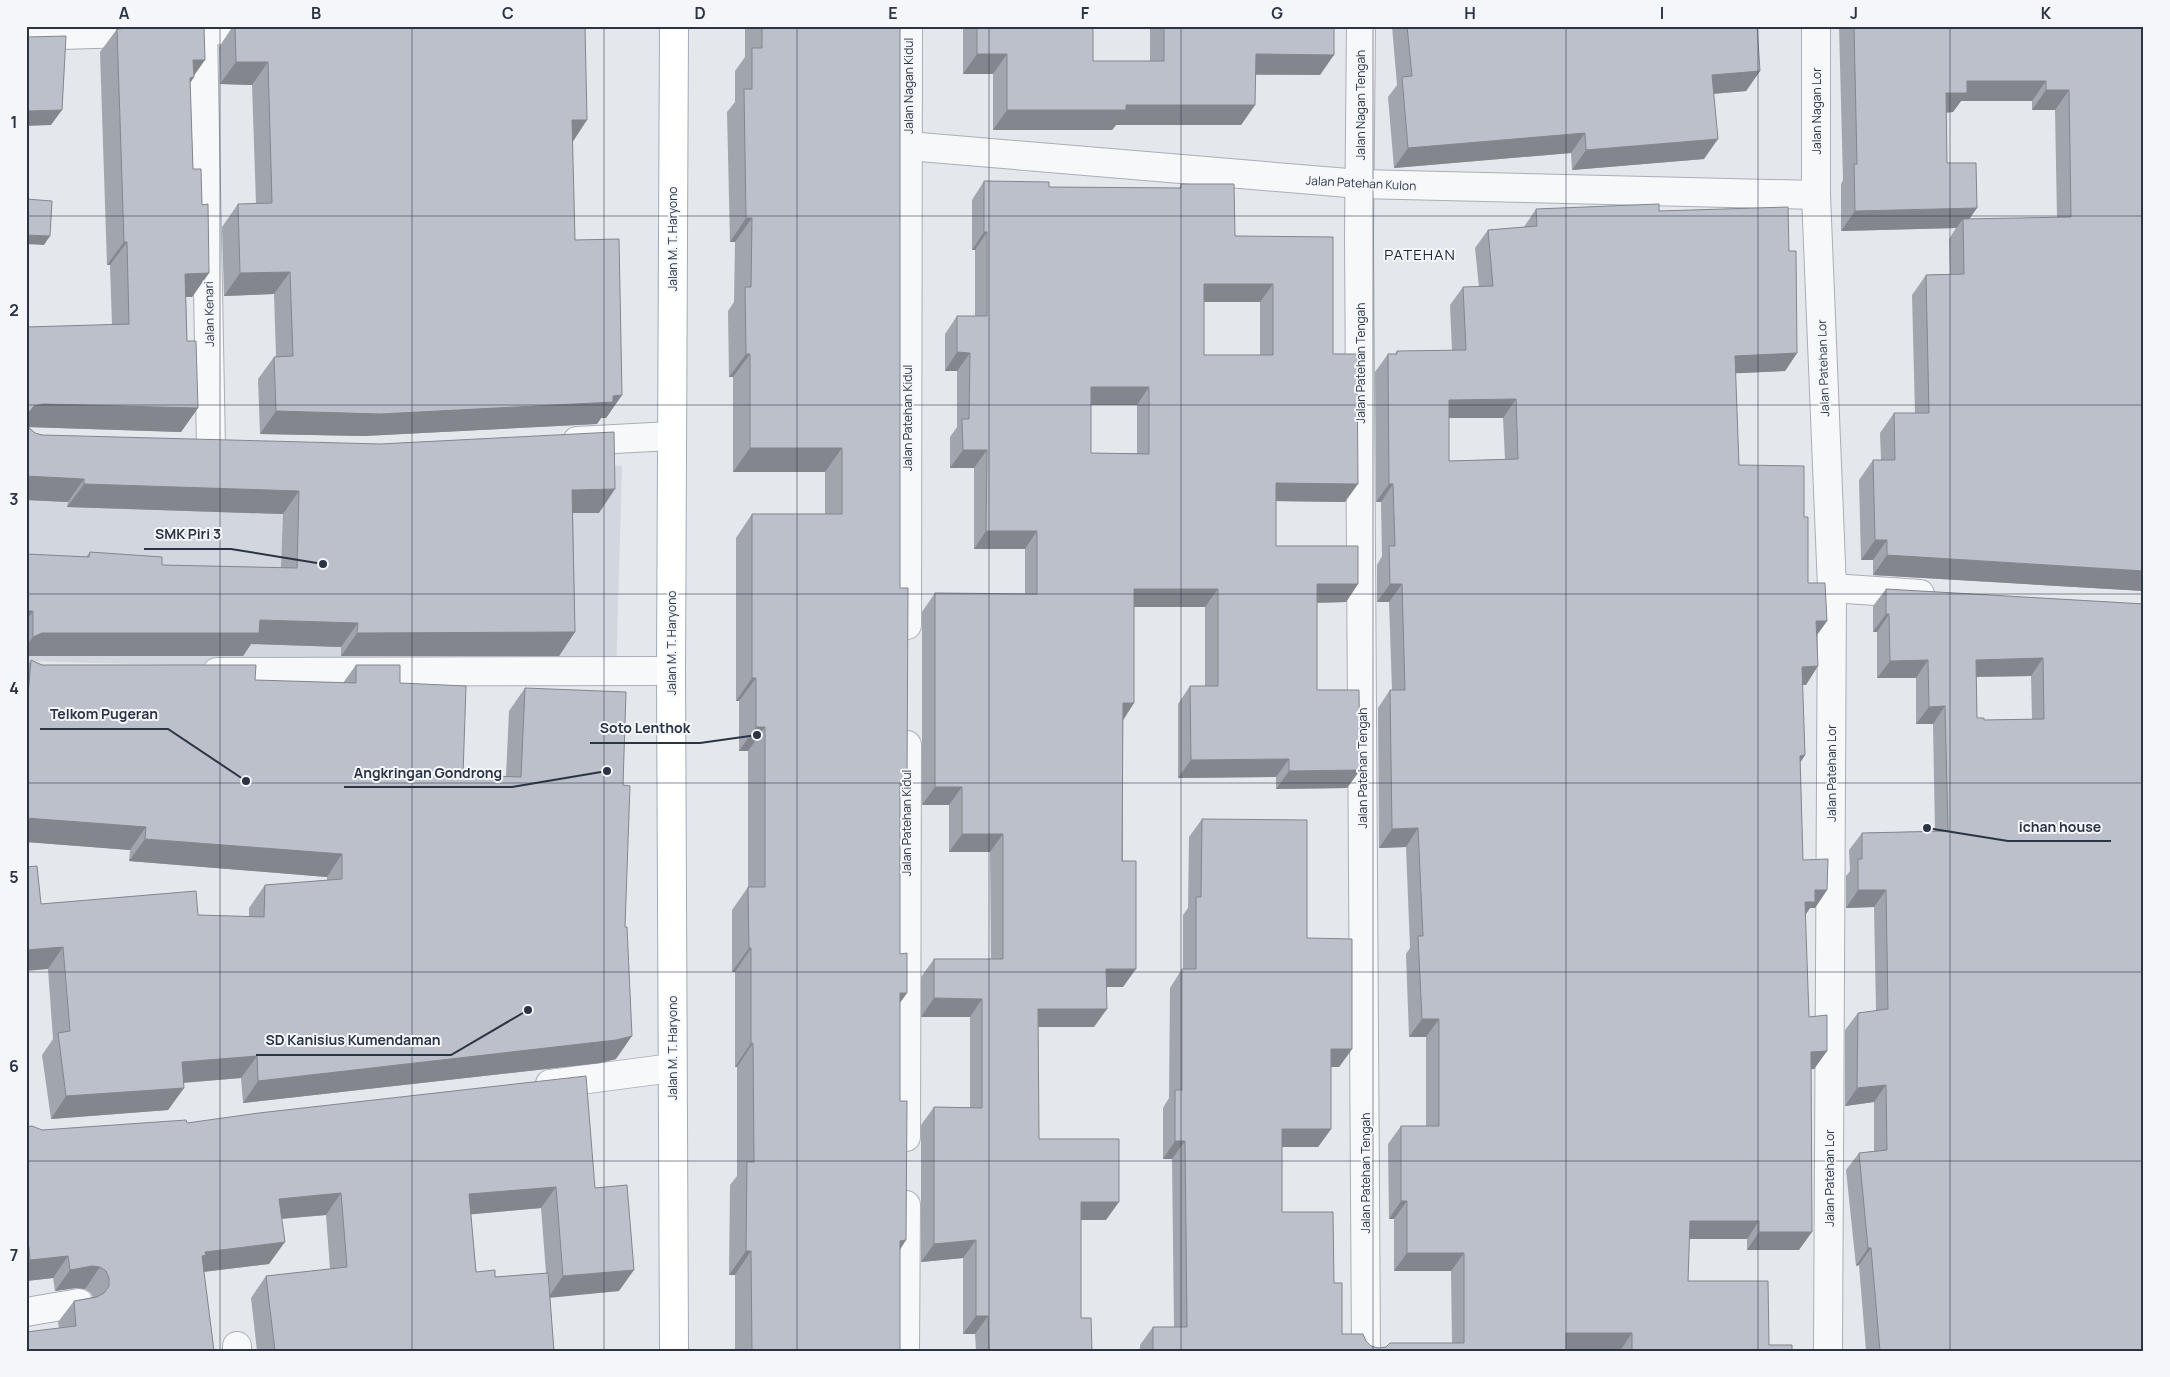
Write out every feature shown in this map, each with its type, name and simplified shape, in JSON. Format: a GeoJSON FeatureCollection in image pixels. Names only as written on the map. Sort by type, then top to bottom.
{"type":"FeatureCollection","features":[{"type":"Feature","properties":{"kind":"main road","name":"Jalan M. T. Haryono"},"geometry":{"type":"LineString","coordinates":[[674,26],[671,436],[674,1351]]}},
{"type":"Feature","properties":{"kind":"street","name":"Jalan Nagan Kidul"},"geometry":{"type":"LineString","coordinates":[[908,26],[908,146]]}},
{"type":"Feature","properties":{"kind":"street","name":"Jalan Nagan Tengah"},"geometry":{"type":"LineString","coordinates":[[1360,26],[1360,184]]}},
{"type":"Feature","properties":{"kind":"street","name":"Jalan Nagan Lor"},"geometry":{"type":"LineString","coordinates":[[1816,26],[1816,195]]}},
{"type":"Feature","properties":{"kind":"street"},"geometry":{"type":"LineString","coordinates":[[26,36],[292,28]]}},
{"type":"Feature","properties":{"kind":"street","name":"Jalan Kenari"},"geometry":{"type":"LineString","coordinates":[[203,31],[200,447],[240,448]]}},
{"type":"Feature","properties":{"kind":"street","name":"Jalan Patehan Kulon"},"geometry":{"type":"LineString","coordinates":[[908,146],[1360,184],[1816,195]]}},
{"type":"Feature","properties":{"kind":"street","name":"Jalan Patehan Kidul"},"geometry":{"type":"LineString","coordinates":[[907,645],[908,146]]}},
{"type":"Feature","properties":{"kind":"street","name":"Jalan Patehan Tengah"},"geometry":{"type":"LineString","coordinates":[[1360,184],[1366,1351]]}},
{"type":"Feature","properties":{"kind":"street","name":"Jalan Patehan Lor"},"geometry":{"type":"LineString","coordinates":[[1816,195],[1832,588],[1828,1351]]}},
{"type":"Feature","properties":{"kind":"street"},"geometry":{"type":"LineString","coordinates":[[552,442],[671,436]]}},
{"type":"Feature","properties":{"kind":"street"},"geometry":{"type":"LineString","coordinates":[[1832,588],[1947,595]]}},
{"type":"Feature","properties":{"kind":"street"},"geometry":{"type":"LineString","coordinates":[[195,672],[671,671]]}},
{"type":"Feature","properties":{"kind":"street","name":"Jalan Patehan Kidul"},"geometry":{"type":"LineString","coordinates":[[905,1351],[907,725]]}},
{"type":"Feature","properties":{"kind":"street"},"geometry":{"type":"LineString","coordinates":[[524,1087],[672,1068]]}},
{"type":"Feature","properties":{"kind":"street"},"geometry":{"type":"LineString","coordinates":[[26,1312],[79,1303]]}},
{"type":"Feature","properties":{"kind":"shaded area"},"geometry":{"type":"Polygon","coordinates":[[[26,450],[622,466],[616,677],[26,661],[26,450]]]}},
{"type":"Feature","properties":{"kind":"building"},"geometry":{"type":"Polygon","coordinates":[[[155,26],[204,26],[205,60],[193,60],[194,77],[190,78],[193,169],[201,169],[202,205],[208,204],[209,273],[185,274],[187,341],[196,341],[198,408],[43,404],[34,406],[29,412],[27,420],[29,428],[35,433],[42,435],[380,444],[614,432],[615,489],[572,490],[575,632],[357,633],[358,623],[260,620],[259,633],[42,633],[33,637],[33,611],[26,611],[26,554],[89,557],[90,552],[162,557],[162,565],[297,568],[299,491],[84,484],[84,479],[26,476],[26,327],[129,324],[127,242],[124,242],[117,29],[155,26]]]}},
{"type":"Feature","properties":{"kind":"building"},"geometry":{"type":"Polygon","coordinates":[[[235,26],[585,26],[587,120],[572,120],[575,240],[619,239],[622,395],[613,396],[613,402],[380,414],[276,411],[274,357],[293,356],[290,272],[240,273],[238,204],[272,203],[268,62],[236,62],[235,26]]]}},
{"type":"Feature","properties":{"kind":"building"},"geometry":{"type":"Polygon","coordinates":[[[762,26],[900,26],[900,588],[908,588],[907,782],[900,782],[900,954],[907,953],[907,993],[900,993],[900,1101],[907,1101],[906,1240],[900,1241],[900,1351],[752,1351],[751,1251],[746,1251],[747,1162],[754,1162],[751,948],[749,948],[748,887],[765,887],[765,727],[756,727],[756,678],[752,678],[752,514],[842,514],[842,448],[750,448],[750,354],[746,354],[745,287],[751,287],[752,218],[746,218],[744,89],[752,89],[752,48],[762,48],[762,26]]]}},
{"type":"Feature","properties":{"kind":"building"},"geometry":{"type":"Polygon","coordinates":[[[977,26],[1093,26],[1093,61],[1164,61],[1164,26],[1334,26],[1334,55],[1256,54],[1255,105],[1126,105],[1126,110],[1007,110],[1007,54],[977,54],[977,26]]]}},
{"type":"Feature","properties":{"kind":"building"},"geometry":{"type":"Polygon","coordinates":[[[1407,26],[1757,26],[1760,71],[1712,75],[1718,139],[1586,150],[1585,133],[1408,148],[1402,77],[1412,76],[1407,26]]]}},
{"type":"Feature","properties":{"kind":"building"},"geometry":{"type":"Polygon","coordinates":[[[1854,26],[2144,26],[2144,571],[1887,555],[1887,540],[1875,540],[1873,460],[1895,460],[1894,413],[1929,413],[1926,275],[1964,274],[1963,219],[2071,217],[2069,90],[2046,90],[2046,81],[1967,81],[1967,93],[1946,93],[1947,163],[1976,163],[1977,208],[1855,211],[1854,164],[1857,164],[1854,26]]]}},
{"type":"Feature","properties":{"kind":"building"},"geometry":{"type":"Polygon","coordinates":[[[66,36],[62,110],[26,111],[26,37],[66,36]]]}},
{"type":"Feature","properties":{"kind":"building"},"geometry":{"type":"Polygon","coordinates":[[[984,181],[1049,182],[1049,187],[1181,188],[1181,184],[1234,184],[1235,236],[1333,237],[1333,354],[1357,354],[1358,484],[1276,483],[1276,546],[1358,546],[1358,584],[1317,584],[1317,690],[1359,690],[1360,770],[1289,771],[1289,759],[1191,760],[1190,686],[1218,686],[1218,589],[1134,589],[1134,703],[1123,703],[1122,861],[1136,861],[1136,969],[1106,969],[1107,1009],[1038,1009],[1039,1139],[1119,1139],[1119,1202],[1081,1202],[1081,1318],[1091,1318],[1092,1351],[989,1351],[988,1316],[976,1316],[976,1240],[934,1244],[934,1107],[982,1108],[982,999],[934,998],[934,959],[1003,959],[1003,834],[962,834],[962,787],[935,787],[935,593],[1037,594],[1037,531],[986,531],[987,450],[963,450],[962,419],[969,419],[970,353],[957,352],[957,316],[987,316],[987,232],[984,232],[984,181]],[[1204,284],[1204,355],[1273,355],[1273,284],[1204,284]],[[1091,387],[1091,453],[1149,454],[1149,387],[1091,387]]]}},
{"type":"Feature","properties":{"kind":"building"},"geometry":{"type":"Polygon","coordinates":[[[26,199],[52,201],[50,236],[26,235],[26,199]]]}},
{"type":"Feature","properties":{"kind":"building"},"geometry":{"type":"Polygon","coordinates":[[[1659,204],[1659,211],[1788,207],[1789,251],[1796,251],[1797,353],[1735,356],[1739,465],[1804,466],[1804,517],[1808,517],[1808,583],[1825,583],[1827,621],[1816,621],[1818,666],[1802,667],[1805,755],[1800,756],[1803,860],[1828,859],[1827,890],[1815,890],[1815,902],[1805,902],[1809,1017],[1827,1015],[1827,1051],[1811,1052],[1812,1232],[1759,1232],[1759,1221],[1690,1221],[1688,1281],[1768,1281],[1769,1345],[1792,1345],[1792,1351],[1632,1351],[1632,1333],[1566,1333],[1566,1351],[1153,1351],[1153,1327],[1187,1327],[1185,1141],[1175,1141],[1175,1090],[1182,1090],[1182,969],[1196,969],[1196,897],[1201,897],[1202,819],[1307,820],[1307,938],[1352,939],[1352,1049],[1331,1049],[1331,1129],[1282,1129],[1282,1212],[1333,1212],[1334,1283],[1342,1283],[1342,1334],[1363,1334],[1371,1346],[1378,1348],[1386,1347],[1390,1343],[1464,1343],[1464,1253],[1407,1253],[1407,1201],[1401,1201],[1401,1126],[1439,1126],[1439,1019],[1422,1019],[1418,936],[1423,936],[1418,828],[1392,829],[1390,690],[1405,690],[1402,584],[1390,584],[1389,546],[1395,546],[1393,484],[1389,484],[1388,354],[1397,354],[1397,351],[1466,350],[1463,287],[1493,286],[1488,230],[1537,226],[1536,209],[1659,204]],[[1516,399],[1449,400],[1449,461],[1518,459],[1516,399]]]}},
{"type":"Feature","properties":{"kind":"building"},"geometry":{"type":"Polygon","coordinates":[[[1886,589],[2144,604],[2144,1351],[1880,1351],[1871,1248],[1868,1248],[1859,1153],[1887,1150],[1886,1085],[1857,1088],[1858,1013],[1888,1009],[1886,890],[1858,890],[1858,859],[1862,859],[1862,833],[1948,831],[1945,706],[1929,707],[1928,660],[1890,661],[1889,614],[1886,614],[1886,589]],[[2043,658],[1976,660],[1977,718],[1984,718],[1984,720],[2044,719],[2043,658]]]}},
{"type":"Feature","properties":{"kind":"building"},"geometry":{"type":"Polygon","coordinates":[[[31,660],[42,665],[256,665],[255,680],[356,683],[356,665],[400,665],[400,683],[466,686],[463,775],[521,777],[525,688],[626,692],[623,785],[630,786],[625,927],[627,927],[632,1036],[616,1040],[258,1081],[257,1056],[182,1062],[184,1088],[66,1096],[58,1033],[70,1031],[63,947],[26,950],[26,867],[37,866],[41,904],[196,891],[198,915],[264,917],[265,885],[342,879],[342,854],[145,839],[146,827],[26,818],[26,718],[31,660]]]}},
{"type":"Feature","properties":{"kind":"building"},"geometry":{"type":"Polygon","coordinates":[[[586,1076],[595,1188],[627,1185],[634,1270],[563,1276],[556,1187],[469,1194],[476,1272],[495,1270],[495,1277],[548,1273],[554,1351],[275,1351],[266,1276],[347,1267],[341,1193],[279,1199],[285,1242],[205,1252],[206,1255],[202,1256],[214,1351],[26,1351],[26,1332],[76,1326],[74,1301],[97,1297],[104,1293],[109,1286],[109,1278],[106,1271],[100,1267],[92,1266],[70,1270],[68,1256],[30,1260],[29,1247],[26,1247],[26,1127],[32,1126],[42,1130],[186,1120],[187,1123],[259,1113],[586,1076]]]}},
{"type":"Feature","properties":{"kind":"place","name":"SMK Piri 3"},"geometry":{"type":"Point","coordinates":[323,564]}},
{"type":"Feature","properties":{"kind":"place","name":"Soto Lenthok"},"geometry":{"type":"Point","coordinates":[757,735]}},
{"type":"Feature","properties":{"kind":"place","name":"Angkringan Gondrong"},"geometry":{"type":"Point","coordinates":[607,771]}},
{"type":"Feature","properties":{"kind":"place","name":"Telkom Pugeran"},"geometry":{"type":"Point","coordinates":[246,781]}},
{"type":"Feature","properties":{"kind":"place","name":"ichan house"},"geometry":{"type":"Point","coordinates":[1927,828]}},
{"type":"Feature","properties":{"kind":"place","name":"SD Kanisius Kumendaman"},"geometry":{"type":"Point","coordinates":[528,1010]}},
{"type":"Feature","properties":{"kind":"district","name":"PATEHAN"},"geometry":{"type":"Point","coordinates":[1420,254]}}]}
